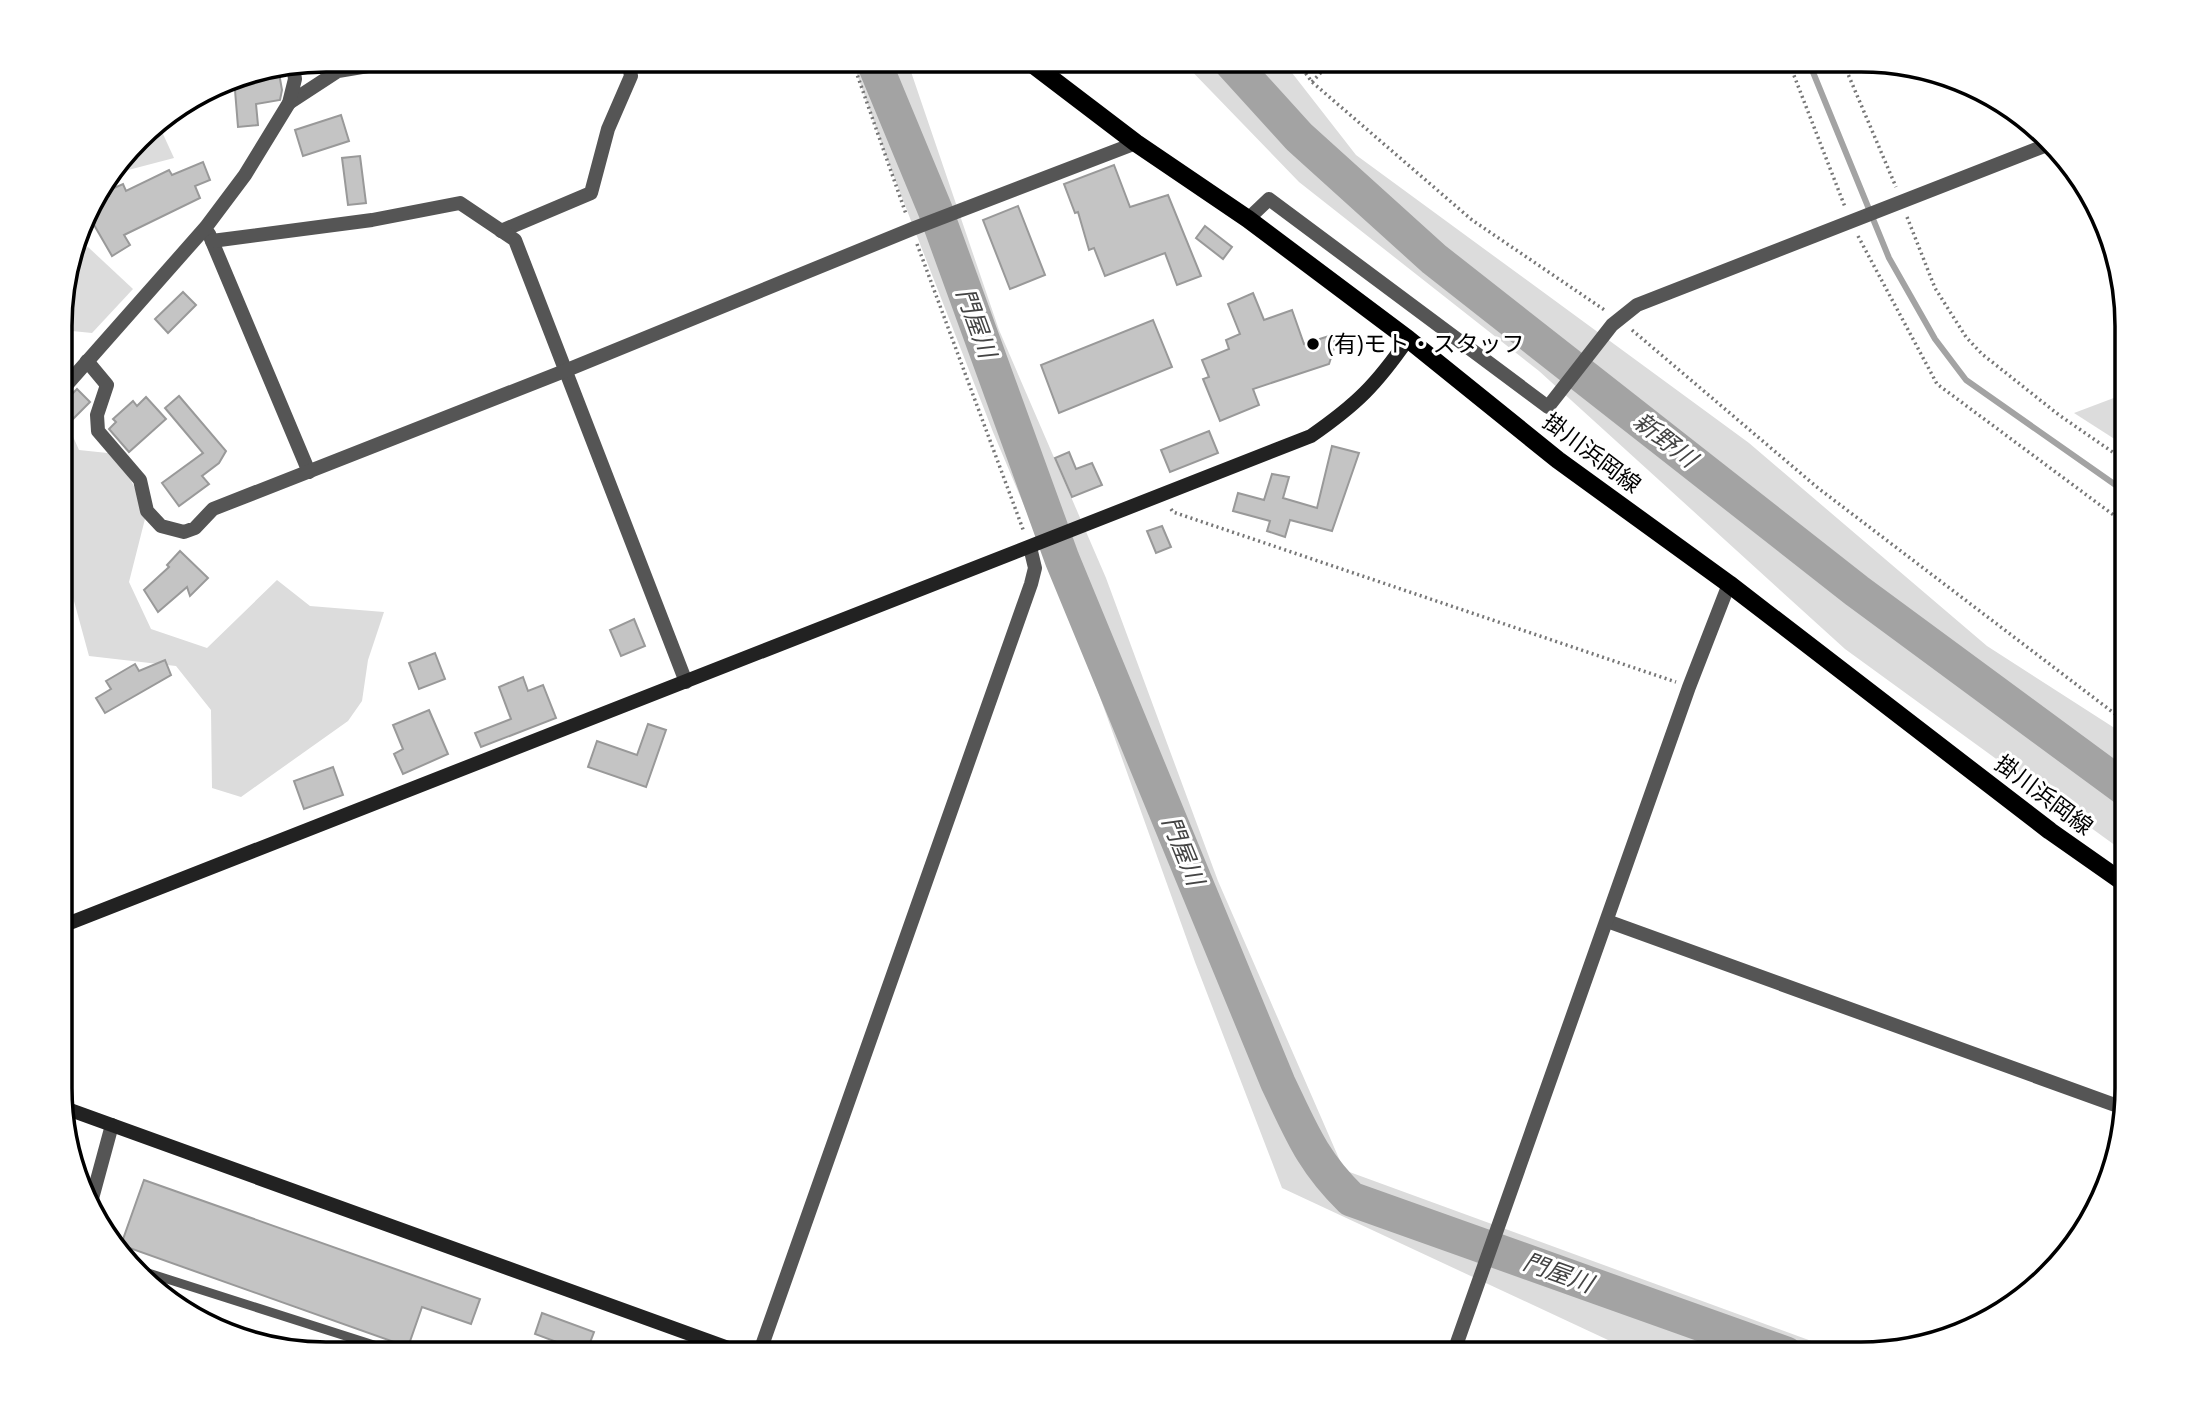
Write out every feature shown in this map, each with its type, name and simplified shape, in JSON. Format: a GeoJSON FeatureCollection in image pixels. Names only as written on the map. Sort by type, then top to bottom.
{"type":"FeatureCollection","features":[{"type":"Feature","properties":{"kind":"main road","name":"掛川浜岡線"},"geometry":{"type":"LineString","coordinates":[[1043,72],[1136,143],[1248,219],[1408,339],[1558,460],[1729,584],[2050,831],[2115,877]]}},
{"type":"Feature","properties":{"kind":"street"},"geometry":{"type":"LineString","coordinates":[[289,103],[336,72]]}},
{"type":"Feature","properties":{"kind":"street"},"geometry":{"type":"LineString","coordinates":[[500,231],[592,193],[608,129],[631,76],[630,72]]}},
{"type":"Feature","properties":{"kind":"street"},"geometry":{"type":"LineString","coordinates":[[72,378],[206,227],[245,175],[289,103],[294,74]]}},
{"type":"Feature","properties":{"kind":"street"},"geometry":{"type":"LineString","coordinates":[[87,361],[107,385],[97,415],[98,431],[140,480],[147,512],[161,526],[184,531],[194,528],[213,509],[567,370],[912,229],[1136,143]]}},
{"type":"Feature","properties":{"kind":"street"},"geometry":{"type":"LineString","coordinates":[[1248,219],[1269,199],[1548,407],[1616,322],[1637,305],[2042,147]]}},
{"type":"Feature","properties":{"kind":"street"},"geometry":{"type":"LineString","coordinates":[[212,241],[372,220],[460,203],[515,240],[686,682]]}},
{"type":"Feature","properties":{"kind":"street"},"geometry":{"type":"LineString","coordinates":[[206,227],[309,472]]}},
{"type":"Feature","properties":{"kind":"street"},"geometry":{"type":"LineString","coordinates":[[72,922],[269,842],[686,682],[1311,436],[1349,410],[1379,380],[1408,339]]}},
{"type":"Feature","properties":{"kind":"street"},"geometry":{"type":"LineString","coordinates":[[763,1342],[1031,584],[1035,568],[1030,547]]}},
{"type":"Feature","properties":{"kind":"street"},"geometry":{"type":"LineString","coordinates":[[1457,1342],[1689,687],[1729,584]]}},
{"type":"Feature","properties":{"kind":"street"},"geometry":{"type":"LineString","coordinates":[[1607,921],[2115,1105]]}},
{"type":"Feature","properties":{"kind":"street"},"geometry":{"type":"LineString","coordinates":[[73,1111],[713,1342]]}},
{"type":"Feature","properties":{"kind":"street"},"geometry":{"type":"LineString","coordinates":[[94,1192],[112,1125]]}},
{"type":"Feature","properties":{"kind":"lane"},"geometry":{"type":"LineString","coordinates":[[153,1275],[364,1342]]}},
{"type":"Feature","properties":{"kind":"path"},"geometry":{"type":"LineString","coordinates":[[856,72],[969,390],[1030,547]]}},
{"type":"Feature","properties":{"kind":"path"},"geometry":{"type":"LineString","coordinates":[[1305,72],[1312,82],[1472,220],[1616,322],[1818,488],[2115,714]]}},
{"type":"Feature","properties":{"kind":"path"},"geometry":{"type":"LineString","coordinates":[[1312,82],[1321,72]]}},
{"type":"Feature","properties":{"kind":"path"},"geometry":{"type":"LineString","coordinates":[[1793,72],[1850,222],[1937,384],[2115,516]]}},
{"type":"Feature","properties":{"kind":"path"},"geometry":{"type":"LineString","coordinates":[[1847,72],[1935,288],[1966,337],[1982,354],[2059,415],[2115,454]]}},
{"type":"Feature","properties":{"kind":"path"},"geometry":{"type":"LineString","coordinates":[[1164,495],[1173,512],[1689,687]]}},
{"type":"Feature","properties":{"kind":"shaded area"},"geometry":{"type":"Polygon","coordinates":[[[856,72],[911,72],[999,330],[1106,578],[1218,881],[1344,1170],[1814,1342],[1612,1342],[1282,1188],[1195,962],[1072,619],[993,432],[856,72]]]}},
{"type":"Feature","properties":{"kind":"shaded area"},"geometry":{"type":"Polygon","coordinates":[[[1193,72],[1291,72],[1356,155],[1749,443],[1987,646],[2115,728],[2115,845],[1845,649],[1539,371],[1299,182],[1193,72]]]}},
{"type":"Feature","properties":{"kind":"shaded area"},"geometry":{"type":"Polygon","coordinates":[[[162,132],[174,158],[124,171],[162,132]]]}},
{"type":"Feature","properties":{"kind":"shaded area"},"geometry":{"type":"Polygon","coordinates":[[[88,247],[133,289],[92,333],[72,331],[74,293],[83,250],[88,247]]]}},
{"type":"Feature","properties":{"kind":"shaded area"},"geometry":{"type":"Polygon","coordinates":[[[2115,398],[2115,439],[2074,413],[2115,398]]]}},
{"type":"Feature","properties":{"kind":"shaded area"},"geometry":{"type":"Polygon","coordinates":[[[72,434],[79,450],[117,454],[147,511],[129,582],[151,629],[207,648],[277,580],[310,606],[384,612],[368,660],[362,701],[348,721],[241,797],[212,788],[211,710],[176,666],[89,656],[72,594],[72,434]]]}},
{"type":"Feature","properties":{"kind":"building"},"geometry":{"type":"Polygon","coordinates":[[[280,76],[282,90],[280,100],[256,104],[258,125],[238,127],[235,89],[280,76]]]}},
{"type":"Feature","properties":{"kind":"building"},"geometry":{"type":"Polygon","coordinates":[[[341,115],[349,141],[303,156],[295,130],[341,115]]]}},
{"type":"Feature","properties":{"kind":"building"},"geometry":{"type":"Polygon","coordinates":[[[360,156],[366,203],[348,205],[342,158],[360,156]]]}},
{"type":"Feature","properties":{"kind":"building"},"geometry":{"type":"Polygon","coordinates":[[[203,162],[210,180],[195,186],[200,198],[124,235],[130,245],[112,256],[93,224],[113,188],[123,184],[126,191],[169,170],[172,175],[203,162]]]}},
{"type":"Feature","properties":{"kind":"building"},"geometry":{"type":"Polygon","coordinates":[[[1114,165],[1130,207],[1168,195],[1201,276],[1177,285],[1165,253],[1105,276],[1094,248],[1089,250],[1078,212],[1075,213],[1064,184],[1114,165]]]}},
{"type":"Feature","properties":{"kind":"building"},"geometry":{"type":"Polygon","coordinates":[[[1018,206],[1045,275],[1010,289],[983,220],[1018,206]]]}},
{"type":"Feature","properties":{"kind":"building"},"geometry":{"type":"Polygon","coordinates":[[[1205,226],[1232,247],[1223,259],[1196,238],[1205,226]]]}},
{"type":"Feature","properties":{"kind":"building"},"geometry":{"type":"Polygon","coordinates":[[[183,292],[196,305],[168,333],[155,319],[183,292]]]}},
{"type":"Feature","properties":{"kind":"building"},"geometry":{"type":"Polygon","coordinates":[[[1253,293],[1264,320],[1292,310],[1304,344],[1332,335],[1335,345],[1329,364],[1253,389],[1259,405],[1220,421],[1203,379],[1209,377],[1202,360],[1229,349],[1226,340],[1240,334],[1228,304],[1253,293]]]}},
{"type":"Feature","properties":{"kind":"building"},"geometry":{"type":"Polygon","coordinates":[[[1153,320],[1172,367],[1059,413],[1041,365],[1153,320]]]}},
{"type":"Feature","properties":{"kind":"building"},"geometry":{"type":"Polygon","coordinates":[[[77,389],[90,402],[72,420],[72,394],[77,389]]]}},
{"type":"Feature","properties":{"kind":"building"},"geometry":{"type":"Polygon","coordinates":[[[179,396],[226,451],[219,463],[202,476],[209,484],[179,506],[162,483],[203,453],[165,408],[179,396]]]}},
{"type":"Feature","properties":{"kind":"building"},"geometry":{"type":"Polygon","coordinates":[[[146,397],[166,419],[129,452],[109,429],[116,422],[113,419],[133,401],[137,406],[146,397]]]}},
{"type":"Feature","properties":{"kind":"building"},"geometry":{"type":"Polygon","coordinates":[[[1209,431],[1218,453],[1170,472],[1161,450],[1209,431]]]}},
{"type":"Feature","properties":{"kind":"building"},"geometry":{"type":"Polygon","coordinates":[[[1332,446],[1359,453],[1332,531],[1290,520],[1285,537],[1267,531],[1270,521],[1233,511],[1238,493],[1264,500],[1272,474],[1289,477],[1283,498],[1317,508],[1332,446]]]}},
{"type":"Feature","properties":{"kind":"building"},"geometry":{"type":"Polygon","coordinates":[[[1069,452],[1076,469],[1092,463],[1102,485],[1072,497],[1055,458],[1069,452]]]}},
{"type":"Feature","properties":{"kind":"building"},"geometry":{"type":"Polygon","coordinates":[[[1162,526],[1171,547],[1156,553],[1147,531],[1162,526]]]}},
{"type":"Feature","properties":{"kind":"building"},"geometry":{"type":"Polygon","coordinates":[[[180,551],[208,578],[190,596],[187,587],[158,612],[144,590],[169,567],[167,565],[180,551]]]}},
{"type":"Feature","properties":{"kind":"building"},"geometry":{"type":"Polygon","coordinates":[[[634,619],[645,646],[621,656],[610,630],[634,619]]]}},
{"type":"Feature","properties":{"kind":"building"},"geometry":{"type":"Polygon","coordinates":[[[435,653],[445,679],[419,689],[409,663],[435,653]]]}},
{"type":"Feature","properties":{"kind":"building"},"geometry":{"type":"Polygon","coordinates":[[[165,660],[171,675],[105,713],[96,698],[111,689],[106,681],[135,664],[139,671],[165,660]]]}},
{"type":"Feature","properties":{"kind":"building"},"geometry":{"type":"Polygon","coordinates":[[[523,677],[528,691],[543,685],[556,718],[481,747],[475,733],[511,719],[499,687],[523,677]]]}},
{"type":"Feature","properties":{"kind":"building"},"geometry":{"type":"Polygon","coordinates":[[[429,710],[448,754],[403,774],[394,754],[403,749],[393,725],[429,710]]]}},
{"type":"Feature","properties":{"kind":"building"},"geometry":{"type":"Polygon","coordinates":[[[648,724],[666,730],[646,787],[588,767],[597,741],[637,755],[648,724]]]}},
{"type":"Feature","properties":{"kind":"building"},"geometry":{"type":"Polygon","coordinates":[[[333,767],[343,795],[304,809],[294,781],[333,767]]]}},
{"type":"Feature","properties":{"kind":"building"},"geometry":{"type":"Polygon","coordinates":[[[144,1180],[480,1299],[471,1324],[422,1307],[410,1342],[394,1342],[128,1247],[123,1241],[144,1180]]]}},
{"type":"Feature","properties":{"kind":"building"},"geometry":{"type":"Polygon","coordinates":[[[542,1313],[594,1332],[590,1342],[556,1342],[535,1334],[542,1313]]]}},
{"type":"Feature","properties":{"kind":"waterway","name":"門屋川"},"geometry":{"type":"LineString","coordinates":[[878,72],[936,212],[1062,559],[1278,1083],[1301,1131],[1326,1172],[1351,1199],[1752,1342]]}},
{"type":"Feature","properties":{"kind":"waterway","name":"新野川"},"geometry":{"type":"LineString","coordinates":[[1240,72],[1299,137],[1434,259],[1857,591],[2115,781]]}},
{"type":"Feature","properties":{"kind":"waterway"},"geometry":{"type":"LineString","coordinates":[[1813,72],[1889,258],[1935,339],[1966,380],[2115,485]]}},
{"type":"Feature","properties":{"kind":"place","name":"(有)モト・スタッフ"},"geometry":{"type":"Point","coordinates":[1313,344]}}]}
